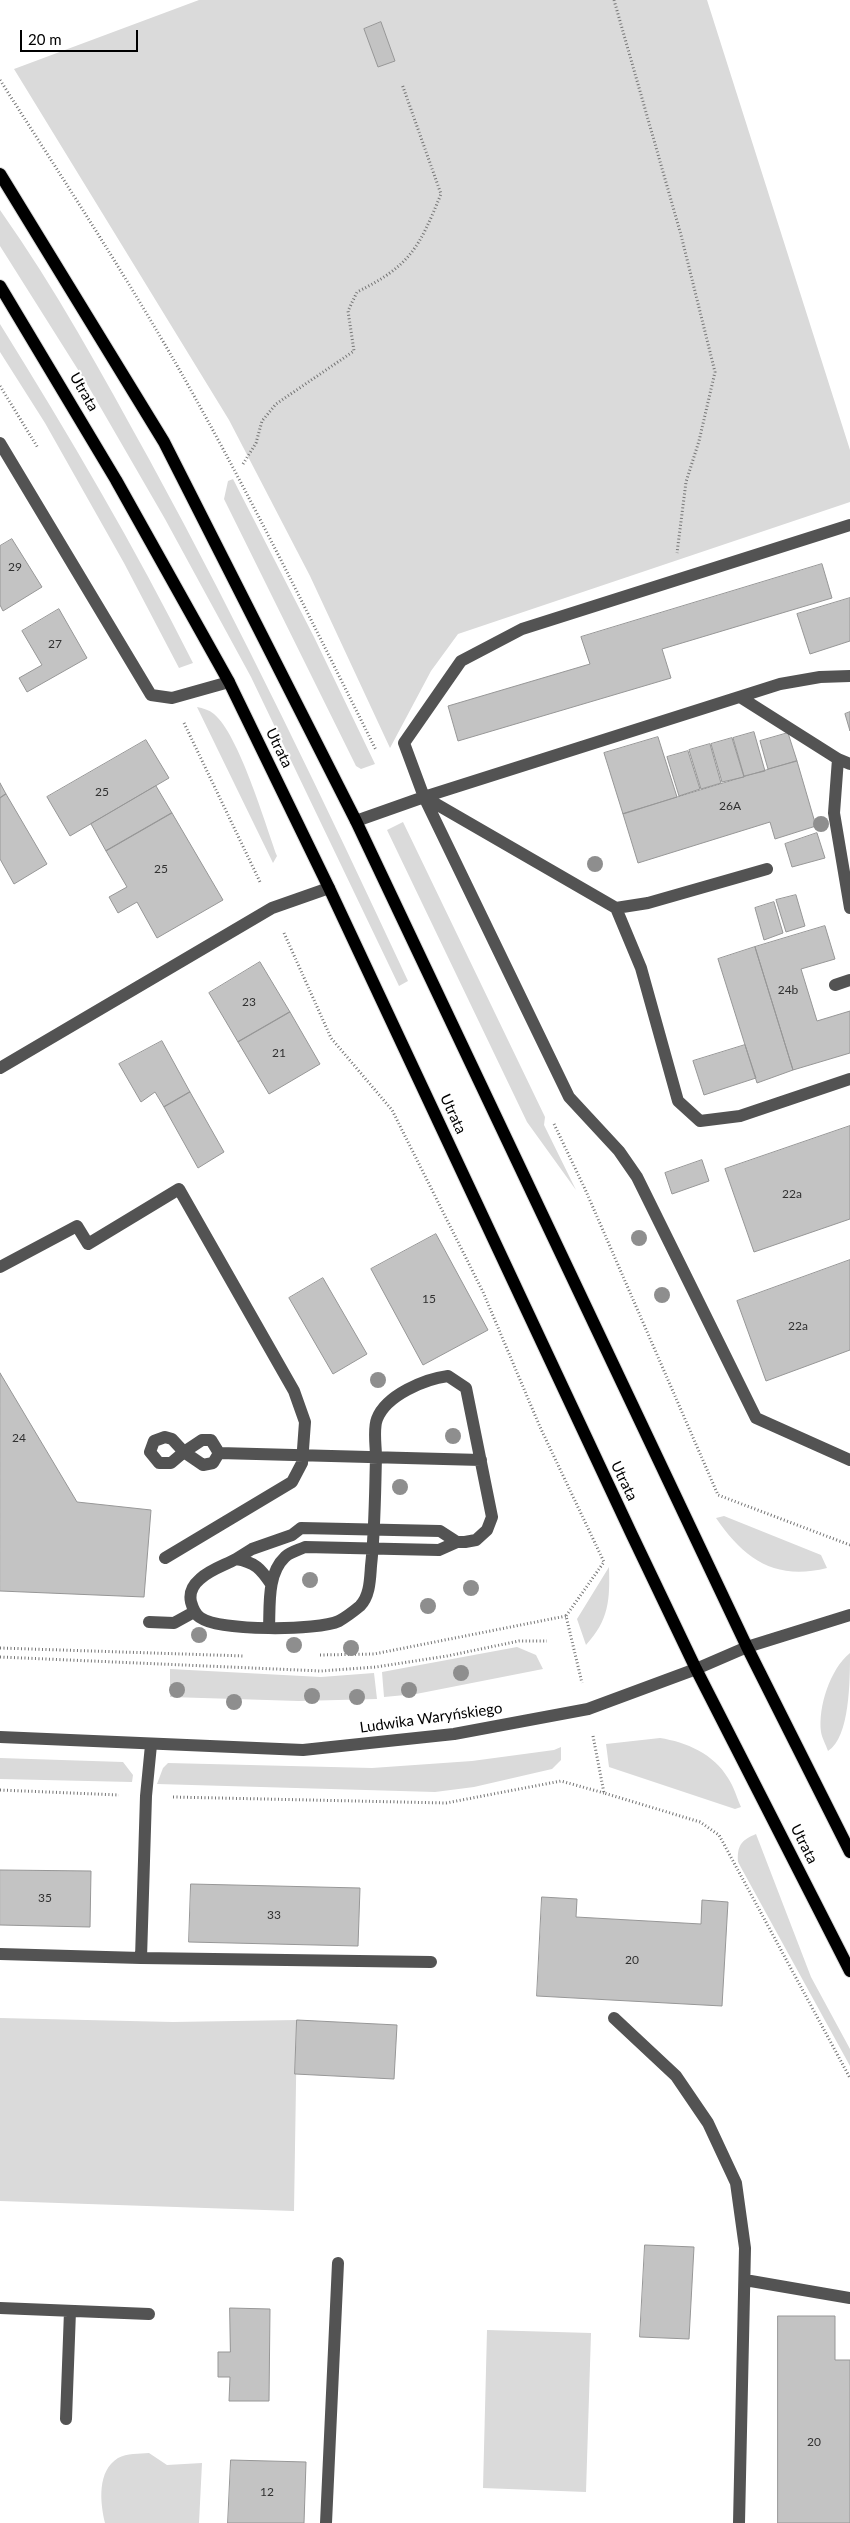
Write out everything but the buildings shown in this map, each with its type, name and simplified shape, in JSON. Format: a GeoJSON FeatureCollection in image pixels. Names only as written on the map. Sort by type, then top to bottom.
{"type":"FeatureCollection","features":[{"type":"Feature","properties":{"kind":"main road"},"geometry":{"type":"LineString","coordinates":[[0,174],[164,442],[356,821],[747,1646],[850,1852]]}},
{"type":"Feature","properties":{"kind":"main road","name":"Utrata"},"geometry":{"type":"LineString","coordinates":[[0,286],[116,480],[229,682],[329,888],[560,1386],[696,1669],[850,1971]]}},
{"type":"Feature","properties":{"kind":"street"},"geometry":{"type":"LineString","coordinates":[[0,443],[151,695],[172,698],[229,682]]}},
{"type":"Feature","properties":{"kind":"street"},"geometry":{"type":"LineString","coordinates":[[850,525],[522,629],[460,661],[404,744],[424,797],[569,1097],[620,1151],[637,1177],[756,1418],[850,1460]]}},
{"type":"Feature","properties":{"kind":"street"},"geometry":{"type":"LineString","coordinates":[[356,821],[424,797],[780,684],[820,677],[850,676]]}},
{"type":"Feature","properties":{"kind":"street"},"geometry":{"type":"LineString","coordinates":[[740,697],[844,761],[834,812],[850,908]]}},
{"type":"Feature","properties":{"kind":"street"},"geometry":{"type":"LineString","coordinates":[[424,797],[616,908],[641,968],[678,1100],[700,1121],[740,1116],[850,1079]]}},
{"type":"Feature","properties":{"kind":"street"},"geometry":{"type":"LineString","coordinates":[[616,908],[648,903],[767,869]]}},
{"type":"Feature","properties":{"kind":"street"},"geometry":{"type":"LineString","coordinates":[[0,1068],[272,908],[329,888]]}},
{"type":"Feature","properties":{"kind":"street"},"geometry":{"type":"LineString","coordinates":[[835,985],[850,980]]}},
{"type":"Feature","properties":{"kind":"street"},"geometry":{"type":"LineString","coordinates":[[0,1267],[77,1226],[88,1244],[179,1188],[294,1391],[305,1422],[302,1463],[292,1482],[165,1558]]}},
{"type":"Feature","properties":{"kind":"street"},"geometry":{"type":"LineString","coordinates":[[269,1628],[271,1584],[278,1565],[286,1556],[306,1547],[373,1549],[438,1550],[457,1542],[476,1540],[487,1530],[492,1517],[466,1388],[448,1376],[430,1378],[387,1402],[377,1420],[374,1530],[373,1549],[366,1598],[352,1612],[338,1621],[307,1628],[269,1628],[216,1624],[201,1619],[194,1612],[191,1600],[191,1590],[201,1578],[252,1549],[292,1535],[300,1528],[374,1530],[440,1531],[457,1542]]}},
{"type":"Feature","properties":{"kind":"street"},"geometry":{"type":"LineString","coordinates":[[202,1440],[211,1440],[219,1452],[213,1463],[203,1465],[184,1452],[202,1440]]}},
{"type":"Feature","properties":{"kind":"street"},"geometry":{"type":"LineString","coordinates":[[219,1452],[481,1460]]}},
{"type":"Feature","properties":{"kind":"street"},"geometry":{"type":"LineString","coordinates":[[292,1535],[306,1547]]}},
{"type":"Feature","properties":{"kind":"street"},"geometry":{"type":"LineString","coordinates":[[236,1559],[250,1561],[259,1566],[271,1584]]}},
{"type":"Feature","properties":{"kind":"street"},"geometry":{"type":"LineString","coordinates":[[149,1622],[174,1623],[194,1612]]}},
{"type":"Feature","properties":{"kind":"street","name":"Ludwika Waryńskiego"},"geometry":{"type":"LineString","coordinates":[[0,1737],[304,1750],[454,1734],[588,1709],[696,1669],[747,1646],[850,1615]]}},
{"type":"Feature","properties":{"kind":"street"},"geometry":{"type":"LineString","coordinates":[[141,1958],[146,1796],[152,1744]]}},
{"type":"Feature","properties":{"kind":"street"},"geometry":{"type":"LineString","coordinates":[[0,1954],[431,1962]]}},
{"type":"Feature","properties":{"kind":"street"},"geometry":{"type":"LineString","coordinates":[[614,2018],[676,2076],[708,2123],[736,2183],[745,2248],[739,2523]]}},
{"type":"Feature","properties":{"kind":"street"},"geometry":{"type":"LineString","coordinates":[[326,2523],[338,2263]]}},
{"type":"Feature","properties":{"kind":"street"},"geometry":{"type":"LineString","coordinates":[[745,2280],[850,2298]]}},
{"type":"Feature","properties":{"kind":"street"},"geometry":{"type":"LineString","coordinates":[[0,2308],[149,2314]]}},
{"type":"Feature","properties":{"kind":"street"},"geometry":{"type":"LineString","coordinates":[[66,2419],[70,2311]]}},
{"type":"Feature","properties":{"kind":"path"},"geometry":{"type":"LineString","coordinates":[[614,0],[681,235],[715,372],[700,441],[686,482],[674,580]]}},
{"type":"Feature","properties":{"kind":"path"},"geometry":{"type":"LineString","coordinates":[[243,464],[256,443],[262,421],[276,404],[354,351],[348,311],[357,292],[385,278],[407,260],[431,219],[441,194],[402,84]]}},
{"type":"Feature","properties":{"kind":"path"},"geometry":{"type":"LineString","coordinates":[[0,386],[40,452]]}},
{"type":"Feature","properties":{"kind":"path"},"geometry":{"type":"LineString","coordinates":[[172,698],[272,908],[331,1038],[392,1110],[483,1292],[540,1427],[604,1562],[566,1616]]}},
{"type":"Feature","properties":{"kind":"path"},"geometry":{"type":"LineString","coordinates":[[0,1657],[321,1671],[385,1666],[447,1656],[519,1641],[547,1641]]}},
{"type":"Feature","properties":{"kind":"path"},"geometry":{"type":"LineString","coordinates":[[0,1790],[146,1796],[446,1803],[561,1781],[604,1793]]}},
{"type":"Feature","properties":{"kind":"shaded area"},"geometry":{"type":"Polygon","coordinates":[[[199,0],[707,0],[850,450],[850,502],[458,634],[431,671],[390,748],[310,576],[229,420],[14,69],[199,0]]]}},
{"type":"Feature","properties":{"kind":"shaded area"},"geometry":{"type":"Polygon","coordinates":[[[0,210],[40,270],[96,364],[149,459],[250,652],[315,783],[408,981],[399,986],[251,677],[165,519],[87,384],[0,246],[0,210]]]}},
{"type":"Feature","properties":{"kind":"shaded area"},"geometry":{"type":"Polygon","coordinates":[[[0,324],[101,492],[193,663],[179,668],[124,563],[45,423],[0,352],[0,324]]]}},
{"type":"Feature","properties":{"kind":"shaded area"},"geometry":{"type":"Polygon","coordinates":[[[233,479],[314,637],[375,764],[361,769],[356,766],[224,499],[228,481],[233,479]]]}},
{"type":"Feature","properties":{"kind":"shaded area"},"geometry":{"type":"Polygon","coordinates":[[[197,707],[206,709],[214,714],[233,740],[250,780],[277,856],[273,863],[197,707]]]}},
{"type":"Feature","properties":{"kind":"shaded area"},"geometry":{"type":"Polygon","coordinates":[[[403,822],[545,1117],[544,1125],[576,1190],[527,1122],[387,830],[403,822]]]}},
{"type":"Feature","properties":{"kind":"shaded area"},"geometry":{"type":"Polygon","coordinates":[[[724,1516],[821,1555],[827,1568],[792,1571],[776,1569],[762,1563],[738,1545],[716,1518],[724,1516]]]}},
{"type":"Feature","properties":{"kind":"shaded area"},"geometry":{"type":"Polygon","coordinates":[[[609,1567],[609,1590],[604,1618],[594,1636],[586,1645],[577,1619],[609,1567]]]}},
{"type":"Feature","properties":{"kind":"shaded area"},"geometry":{"type":"Polygon","coordinates":[[[517,1647],[536,1655],[543,1669],[416,1694],[384,1697],[382,1672],[517,1647]]]}},
{"type":"Feature","properties":{"kind":"shaded area"},"geometry":{"type":"Polygon","coordinates":[[[850,1653],[849,1692],[845,1721],[841,1734],[828,1751],[821,1732],[821,1711],[831,1678],[850,1653]]]}},
{"type":"Feature","properties":{"kind":"shaded area"},"geometry":{"type":"Polygon","coordinates":[[[170,1669],[321,1677],[374,1673],[377,1699],[299,1701],[170,1697],[170,1669]]]}},
{"type":"Feature","properties":{"kind":"shaded area"},"geometry":{"type":"Polygon","coordinates":[[[660,1738],[689,1746],[715,1762],[730,1781],[741,1807],[735,1809],[609,1767],[606,1744],[660,1738]]]}},
{"type":"Feature","properties":{"kind":"shaded area"},"geometry":{"type":"Polygon","coordinates":[[[561,1747],[561,1760],[552,1769],[474,1787],[435,1792],[157,1784],[163,1768],[168,1763],[372,1768],[472,1761],[554,1750],[561,1747]]]}},
{"type":"Feature","properties":{"kind":"shaded area"},"geometry":{"type":"Polygon","coordinates":[[[0,1758],[123,1762],[133,1775],[132,1782],[0,1779],[0,1758]]]}},
{"type":"Feature","properties":{"kind":"shaded area"},"geometry":{"type":"Polygon","coordinates":[[[756,1834],[811,1977],[850,2049],[850,2066],[738,1862],[738,1852],[741,1844],[756,1834]]]}},
{"type":"Feature","properties":{"kind":"shaded area"},"geometry":{"type":"Polygon","coordinates":[[[0,2018],[173,2022],[297,2020],[294,2211],[0,2201],[0,2018]]]}},
{"type":"Feature","properties":{"kind":"shaded area"},"geometry":{"type":"Polygon","coordinates":[[[487,2330],[591,2333],[586,2492],[483,2488],[487,2330]]]}},
{"type":"Feature","properties":{"kind":"shaded area"},"geometry":{"type":"Polygon","coordinates":[[[149,2453],[167,2465],[202,2463],[199,2523],[105,2523],[101,2497],[106,2471],[111,2464],[122,2456],[149,2453]]]}}]}
